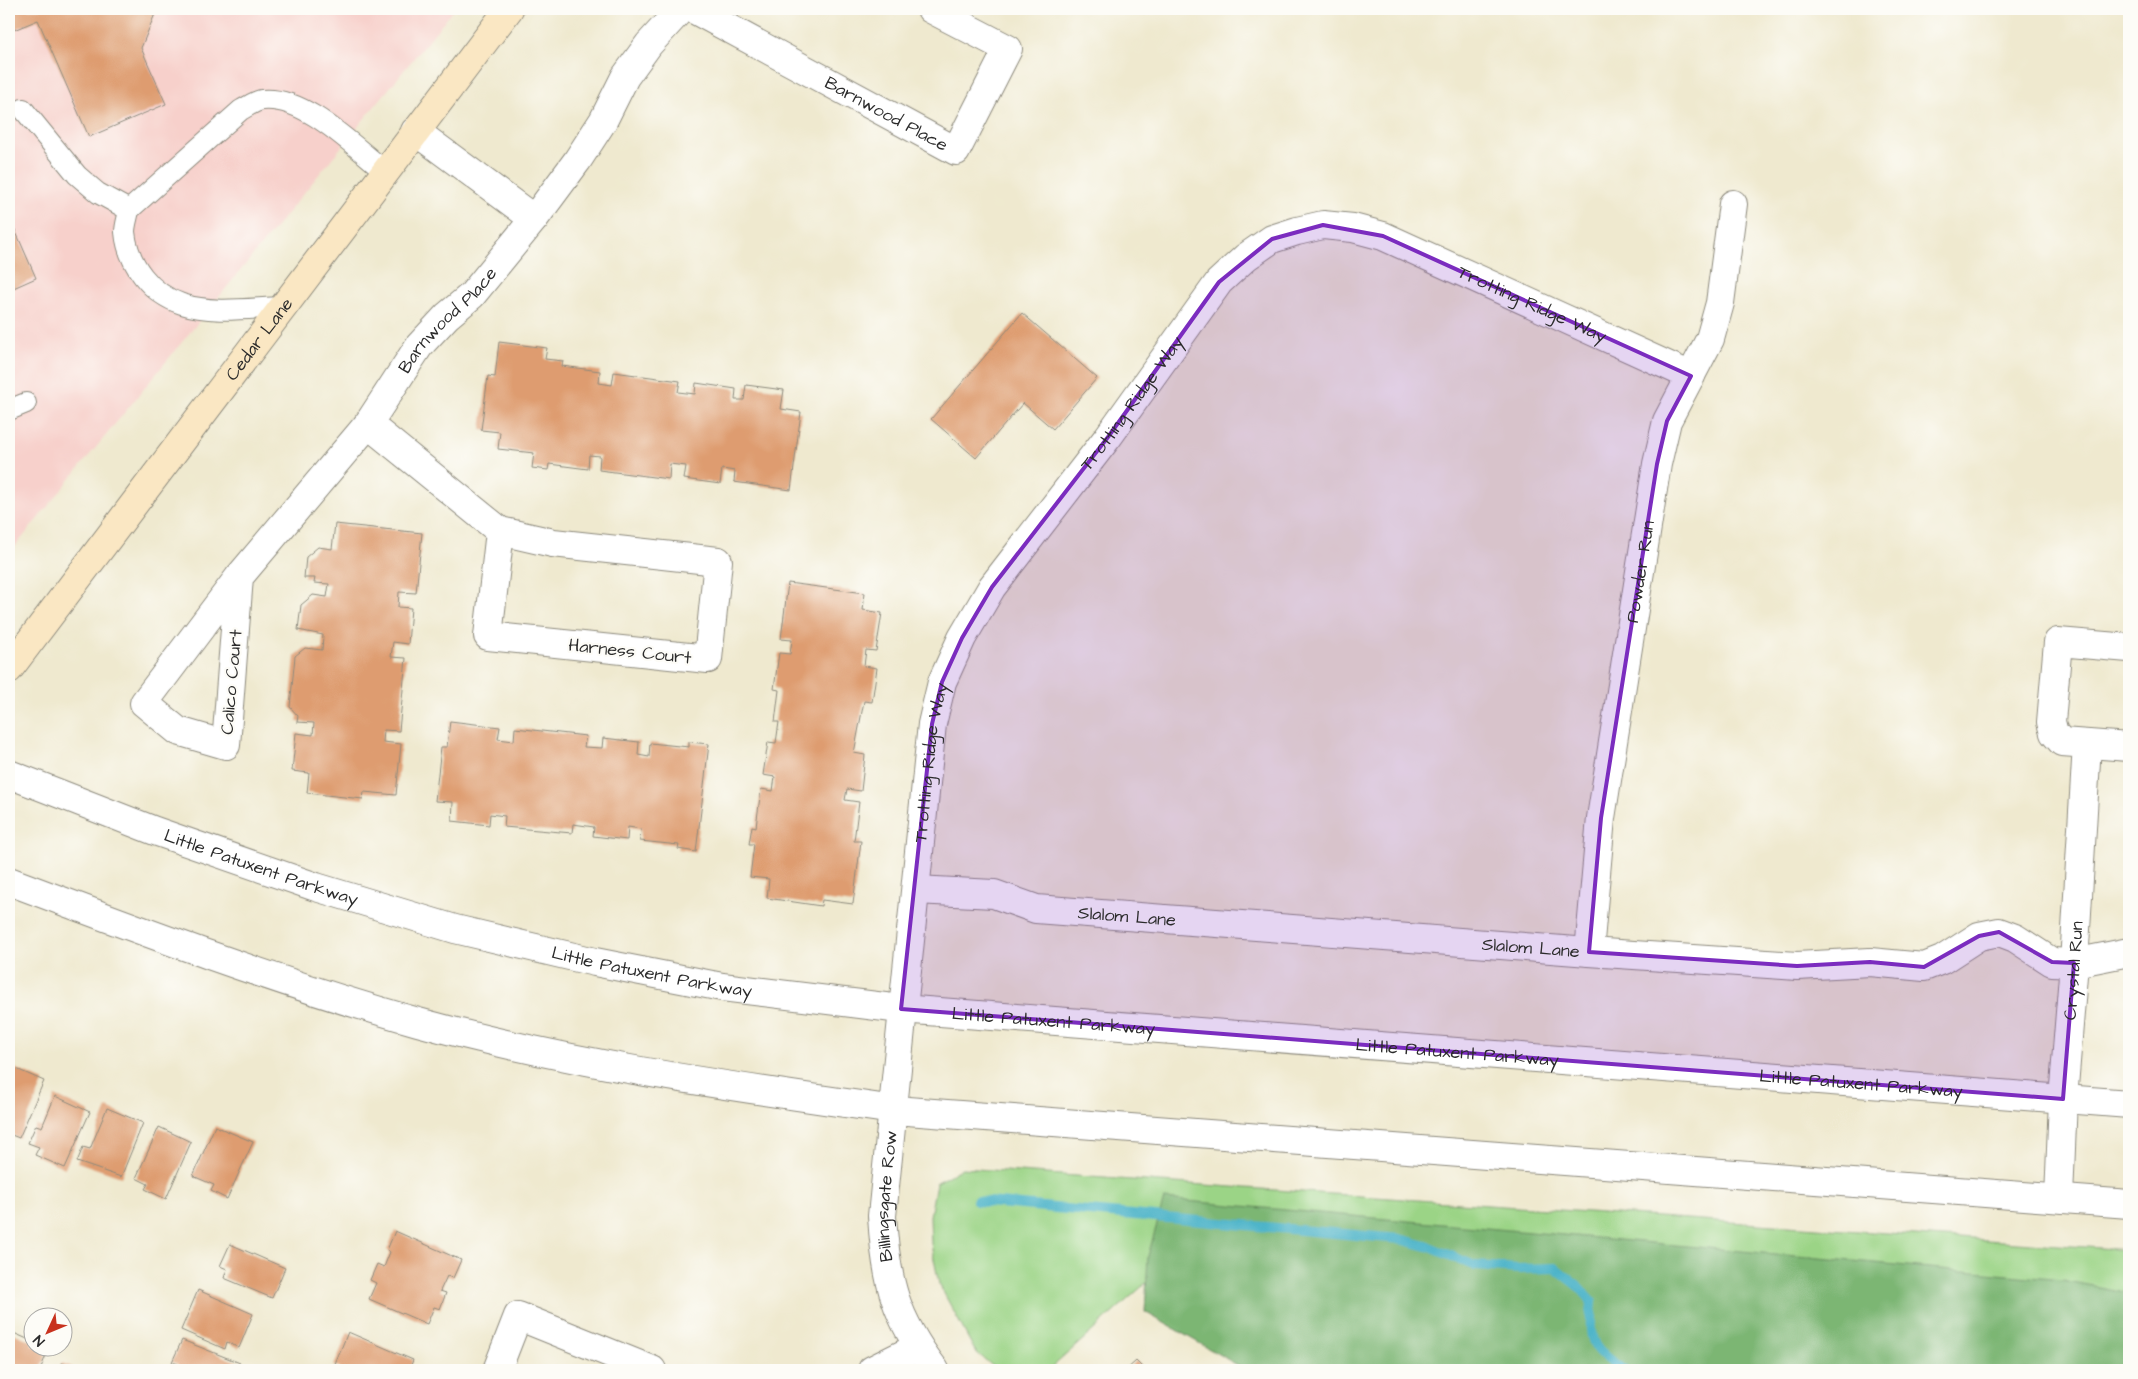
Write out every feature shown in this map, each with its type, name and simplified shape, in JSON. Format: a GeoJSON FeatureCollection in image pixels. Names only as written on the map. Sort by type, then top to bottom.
{"type":"FeatureCollection","features":[{"type":"Feature","properties":{"kind":"main road","name":"Cedar Lane"},"geometry":{"type":"LineString","coordinates":[[9,669],[509,9]]}},
{"type":"Feature","properties":{"kind":"street","name":"Barnwood Place"},"geometry":{"type":"LineString","coordinates":[[368,424],[419,346],[447,316],[472,295],[534,219],[577,162],[603,121],[625,77],[649,44],[680,9]]}},
{"type":"Feature","properties":{"kind":"street","name":"Barnwood Place"},"geometry":{"type":"LineString","coordinates":[[693,9],[956,151],[1008,49],[931,9]]}},
{"type":"Feature","properties":{"kind":"street"},"geometry":{"type":"LineString","coordinates":[[415,131],[534,219]]}},
{"type":"Feature","properties":{"kind":"street","name":"Powder Run"},"geometry":{"type":"LineString","coordinates":[[1589,952],[1601,818],[1657,464],[1667,421],[1710,339],[1720,303],[1733,204]]}},
{"type":"Feature","properties":{"kind":"street","name":"Trotting Ridge Way"},"geometry":{"type":"LineString","coordinates":[[902,1009],[932,724],[942,682],[962,638],[992,587],[1108,437],[1219,282],[1246,257],[1272,239],[1323,225],[1353,228],[1383,236],[1691,376]]}},
{"type":"Feature","properties":{"kind":"street","name":"Harness Court"},"geometry":{"type":"LineString","coordinates":[[368,424],[500,531],[553,543],[718,561],[708,659],[488,636],[500,531]]}},
{"type":"Feature","properties":{"kind":"street","name":"Calico Court"},"geometry":{"type":"LineString","coordinates":[[240,577],[226,746],[178,731],[144,703],[240,577],[368,424]]}},
{"type":"Feature","properties":{"kind":"street"},"geometry":{"type":"LineString","coordinates":[[2129,648],[2058,642],[2051,722],[2054,733],[2062,742],[2129,747]]}},
{"type":"Feature","properties":{"kind":"street","name":"Crystal Run"},"geometry":{"type":"LineString","coordinates":[[2059,1198],[2063,1100],[2074,963],[2087,744]]}},
{"type":"Feature","properties":{"kind":"street","name":"Little Patuxent Parkway"},"geometry":{"type":"LineString","coordinates":[[9,774],[155,831],[289,878],[455,929],[595,962],[722,987],[902,1009],[2129,1104]]}},
{"type":"Feature","properties":{"kind":"street"},"geometry":{"type":"LineString","coordinates":[[9,880],[268,975],[419,1022],[564,1057],[698,1081],[894,1110],[2129,1204]]}},
{"type":"Feature","properties":{"kind":"street","name":"Slalom Lane"},"geometry":{"type":"LineString","coordinates":[[916,890],[994,894],[1036,908],[1589,952],[1797,966],[1870,962],[1924,967],[1942,960],[1979,936],[1999,932],[2016,938],[2052,962],[2074,963],[2129,952]]}},
{"type":"Feature","properties":{"kind":"street","name":"Billingsgate Row"},"geometry":{"type":"LineString","coordinates":[[902,1009],[894,1110],[882,1216],[885,1258],[896,1306],[918,1347],[936,1370]]}},
{"type":"Feature","properties":{"kind":"street"},"geometry":{"type":"LineString","coordinates":[[496,1370],[518,1316],[652,1370]]}},
{"type":"Feature","properties":{"kind":"street"},"geometry":{"type":"LineString","coordinates":[[872,1370],[918,1347]]}},
{"type":"Feature","properties":{"kind":"lane"},"geometry":{"type":"LineString","coordinates":[[282,307],[215,308],[181,304],[155,289],[132,263],[125,231],[129,210],[241,110],[260,100],[281,101],[310,113],[385,171]]}},
{"type":"Feature","properties":{"kind":"lane"},"geometry":{"type":"LineString","coordinates":[[23,109],[77,175],[98,193],[129,210]]}},
{"type":"Feature","properties":{"kind":"highlighted area"},"geometry":{"type":"Polygon","coordinates":[[[1323,225],[1383,236],[1691,376],[1667,421],[1657,464],[1601,818],[1589,952],[1797,966],[1870,962],[1924,967],[1979,936],[1999,932],[2052,962],[2074,963],[2063,1099],[901,1009],[932,724],[942,682],[962,638],[992,587],[1108,437],[1219,282],[1272,239],[1297,231],[1323,225]]]}},
{"type":"Feature","properties":{"kind":"shaded area"},"geometry":{"type":"Polygon","coordinates":[[[9,9],[454,9],[9,554],[9,9]]]}},
{"type":"Feature","properties":{"kind":"green space"},"geometry":{"type":"Polygon","coordinates":[[[962,1168],[2129,1250],[2129,1370],[1166,1265],[1049,1370],[997,1370],[975,1351],[939,1284],[931,1244],[930,1216],[936,1183],[962,1168]]]}},
{"type":"Feature","properties":{"kind":"green space"},"geometry":{"type":"Polygon","coordinates":[[[1164,1199],[2063,1280],[2129,1293],[2129,1370],[1246,1370],[1145,1312],[1148,1256],[1164,1199]]]}},
{"type":"Feature","properties":{"kind":"building"},"geometry":{"type":"Polygon","coordinates":[[[9,9],[157,9],[141,48],[166,104],[89,137],[38,20],[9,32],[9,9]]]}},
{"type":"Feature","properties":{"kind":"building"},"geometry":{"type":"Polygon","coordinates":[[[9,216],[36,278],[9,290],[9,216]]]}},
{"type":"Feature","properties":{"kind":"building"},"geometry":{"type":"Polygon","coordinates":[[[1022,313],[1097,378],[1053,429],[1023,403],[976,458],[931,419],[1022,313]]]}},
{"type":"Feature","properties":{"kind":"building"},"geometry":{"type":"Polygon","coordinates":[[[499,342],[547,348],[545,359],[563,361],[562,366],[600,371],[599,383],[612,385],[614,372],[680,381],[678,392],[695,394],[696,383],[736,389],[735,400],[744,400],[746,385],[784,390],[781,409],[801,412],[791,490],[734,482],[735,471],[722,469],[720,484],[684,479],[686,466],[670,464],[669,479],[599,470],[600,456],[589,455],[588,469],[549,464],[548,470],[532,468],[534,453],[498,449],[500,432],[481,430],[488,376],[495,377],[499,342]]]}},
{"type":"Feature","properties":{"kind":"building"},"geometry":{"type":"Polygon","coordinates":[[[335,524],[422,533],[416,593],[399,592],[398,607],[411,608],[408,644],[393,642],[391,657],[406,658],[399,731],[384,730],[383,742],[401,744],[396,795],[364,792],[363,799],[307,793],[309,773],[292,771],[296,733],[313,735],[314,723],[297,722],[298,716],[290,707],[295,656],[305,648],[322,650],[323,635],[298,630],[301,605],[313,595],[327,597],[329,584],[314,583],[315,578],[304,578],[306,557],[318,547],[332,549],[335,524]]]}},
{"type":"Feature","properties":{"kind":"building"},"geometry":{"type":"Polygon","coordinates":[[[788,583],[865,593],[863,610],[882,613],[876,651],[866,650],[864,666],[877,668],[872,702],[864,701],[854,753],[865,755],[861,791],[847,789],[845,800],[859,802],[854,841],[861,841],[853,904],[822,900],[821,906],[767,898],[769,879],[750,877],[754,844],[749,844],[752,826],[756,827],[761,789],[773,791],[775,777],[763,775],[768,742],[776,743],[779,722],[775,722],[779,690],[774,689],[779,653],[790,654],[792,640],[781,639],[788,583]]]}},
{"type":"Feature","properties":{"kind":"building"},"geometry":{"type":"Polygon","coordinates":[[[450,721],[500,727],[498,739],[514,741],[515,728],[586,736],[584,747],[602,748],[603,738],[639,742],[638,755],[649,757],[650,743],[689,747],[689,742],[709,744],[696,852],[678,849],[679,845],[640,841],[641,829],[628,827],[627,840],[593,836],[594,827],[573,824],[572,833],[504,827],[505,816],[490,814],[489,825],[452,821],[453,802],[435,801],[441,747],[447,747],[450,721]]]}},
{"type":"Feature","properties":{"kind":"building"},"geometry":{"type":"Polygon","coordinates":[[[12,1067],[44,1081],[19,1138],[9,1134],[9,1075],[12,1067]]]}},
{"type":"Feature","properties":{"kind":"building"},"geometry":{"type":"Polygon","coordinates":[[[55,1096],[90,1112],[65,1168],[35,1155],[39,1147],[28,1143],[36,1125],[42,1127],[55,1096]]]}},
{"type":"Feature","properties":{"kind":"building"},"geometry":{"type":"Polygon","coordinates":[[[107,1108],[143,1123],[121,1177],[77,1162],[83,1147],[90,1149],[107,1108]]]}},
{"type":"Feature","properties":{"kind":"building"},"geometry":{"type":"Polygon","coordinates":[[[215,1126],[253,1142],[227,1199],[211,1191],[214,1185],[193,1176],[215,1126]]]}},
{"type":"Feature","properties":{"kind":"building"},"geometry":{"type":"Polygon","coordinates":[[[159,1127],[191,1142],[166,1199],[145,1189],[148,1184],[136,1178],[159,1127]]]}},
{"type":"Feature","properties":{"kind":"building"},"geometry":{"type":"Polygon","coordinates":[[[395,1231],[461,1260],[453,1278],[447,1276],[440,1291],[446,1293],[440,1309],[434,1307],[427,1324],[369,1299],[376,1283],[370,1280],[377,1264],[384,1267],[390,1252],[387,1250],[395,1231]]]}},
{"type":"Feature","properties":{"kind":"building"},"geometry":{"type":"Polygon","coordinates":[[[230,1244],[285,1268],[272,1298],[224,1278],[227,1269],[220,1266],[230,1244]]]}},
{"type":"Feature","properties":{"kind":"building"},"geometry":{"type":"Polygon","coordinates":[[[198,1290],[253,1314],[239,1348],[227,1342],[225,1349],[181,1330],[198,1290]]]}},
{"type":"Feature","properties":{"kind":"building"},"geometry":{"type":"Polygon","coordinates":[[[9,1331],[22,1337],[22,1356],[46,1356],[40,1370],[9,1370],[9,1331]]]}},
{"type":"Feature","properties":{"kind":"building"},"geometry":{"type":"Polygon","coordinates":[[[348,1332],[413,1360],[409,1370],[339,1370],[340,1367],[334,1366],[348,1332]]]}},
{"type":"Feature","properties":{"kind":"building"},"geometry":{"type":"Polygon","coordinates":[[[182,1340],[240,1363],[238,1370],[175,1370],[178,1364],[172,1362],[182,1340]]]}},
{"type":"Feature","properties":{"kind":"building"},"geometry":{"type":"Polygon","coordinates":[[[1136,1361],[1145,1370],[1126,1370],[1136,1361]]]}},
{"type":"Feature","properties":{"kind":"building"},"geometry":{"type":"Polygon","coordinates":[[[62,1363],[79,1370],[59,1370],[62,1363]]]}},
{"type":"Feature","properties":{"kind":"waterway"},"geometry":{"type":"LineString","coordinates":[[977,1201],[1400,1239],[1430,1247],[1475,1266],[1519,1269],[1555,1268],[1577,1285],[1592,1302],[1591,1326],[1594,1342],[1604,1356],[1624,1370]]}}]}
